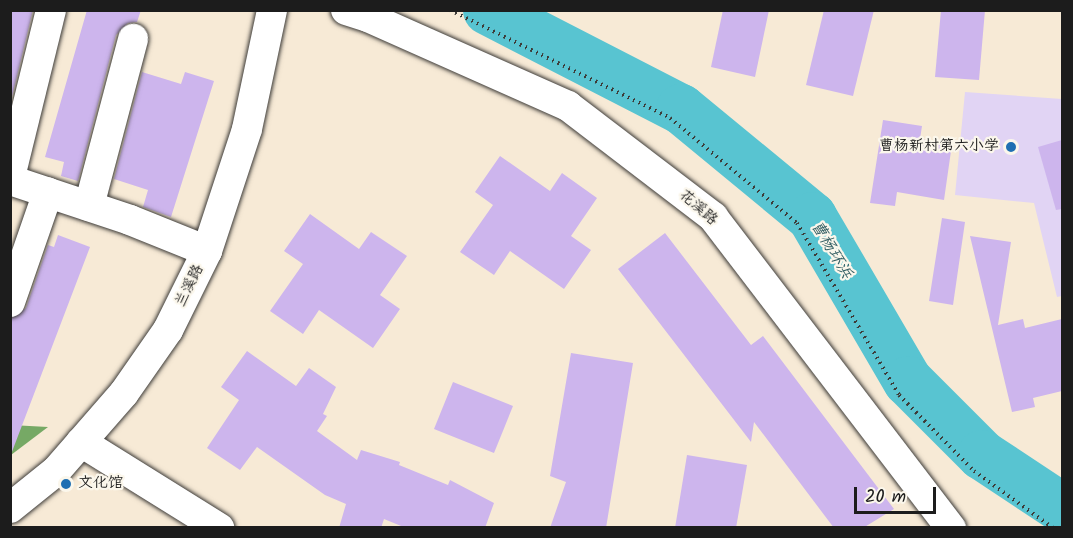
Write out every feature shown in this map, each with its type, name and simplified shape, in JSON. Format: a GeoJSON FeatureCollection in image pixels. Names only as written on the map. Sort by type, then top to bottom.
{"type":"FeatureCollection","features":[{"type":"Feature","properties":{"kind":"street"},"geometry":{"type":"LineString","coordinates":[[51,10],[10,179],[130,220],[207,251]]}},
{"type":"Feature","properties":{"kind":"street","name":"兰溪路"},"geometry":{"type":"LineString","coordinates":[[10,508],[56,471],[124,393],[168,330],[207,251],[247,129],[272,10]]}},
{"type":"Feature","properties":{"kind":"street","name":"花溪路"},"geometry":{"type":"LineString","coordinates":[[346,10],[368,16],[568,106],[714,218],[951,528]]}},
{"type":"Feature","properties":{"kind":"street"},"geometry":{"type":"LineString","coordinates":[[89,206],[133,39]]}},
{"type":"Feature","properties":{"kind":"street"},"geometry":{"type":"LineString","coordinates":[[10,302],[48,192]]}},
{"type":"Feature","properties":{"kind":"street"},"geometry":{"type":"LineString","coordinates":[[81,442],[219,528]]}},
{"type":"Feature","properties":{"kind":"shaded area","name":"曹杨新村第六小学"},"geometry":{"type":"Polygon","coordinates":[[[965,92],[1062,99],[1062,296],[1057,297],[1034,203],[955,195],[965,92]]]}},
{"type":"Feature","properties":{"kind":"green space"},"geometry":{"type":"Polygon","coordinates":[[[11,425],[48,427],[11,455],[11,425]]]}},
{"type":"Feature","properties":{"kind":"building"},"geometry":{"type":"Polygon","coordinates":[[[10,10],[33,10],[11,101],[10,101],[10,10]]]}},
{"type":"Feature","properties":{"kind":"building"},"geometry":{"type":"Polygon","coordinates":[[[87,10],[141,10],[137,22],[128,23],[116,35],[78,181],[61,176],[64,162],[45,157],[87,10]]]}},
{"type":"Feature","properties":{"kind":"building"},"geometry":{"type":"Polygon","coordinates":[[[723,10],[769,10],[755,77],[711,67],[723,10]]]}},
{"type":"Feature","properties":{"kind":"building"},"geometry":{"type":"Polygon","coordinates":[[[824,10],[874,10],[853,96],[806,85],[824,10]]]}},
{"type":"Feature","properties":{"kind":"building"},"geometry":{"type":"Polygon","coordinates":[[[941,10],[985,10],[979,80],[935,77],[941,10]]]}},
{"type":"Feature","properties":{"kind":"building"},"geometry":{"type":"Polygon","coordinates":[[[142,72],[181,84],[185,72],[214,81],[171,217],[143,207],[148,190],[114,179],[142,72]]]}},
{"type":"Feature","properties":{"kind":"building"},"geometry":{"type":"Polygon","coordinates":[[[883,120],[922,126],[920,139],[952,144],[944,200],[897,192],[895,206],[870,203],[883,120]]]}},
{"type":"Feature","properties":{"kind":"building"},"geometry":{"type":"Polygon","coordinates":[[[1062,140],[1062,209],[1056,210],[1038,147],[1062,140]]]}},
{"type":"Feature","properties":{"kind":"building"},"geometry":{"type":"Polygon","coordinates":[[[500,156],[550,191],[562,173],[597,198],[571,236],[591,250],[564,289],[510,251],[494,275],[460,252],[493,205],[475,192],[500,156]]]}},
{"type":"Feature","properties":{"kind":"building"},"geometry":{"type":"Polygon","coordinates":[[[310,214],[359,249],[371,232],[407,256],[380,295],[400,309],[373,348],[319,310],[303,334],[270,311],[303,264],[284,251],[310,214]]]}},
{"type":"Feature","properties":{"kind":"building"},"geometry":{"type":"Polygon","coordinates":[[[942,218],[965,222],[953,305],[929,301],[942,218]]]}},
{"type":"Feature","properties":{"kind":"building"},"geometry":{"type":"Polygon","coordinates":[[[665,233],[751,345],[763,336],[894,509],[863,528],[834,528],[754,422],[751,442],[618,269],[665,233]]]}},
{"type":"Feature","properties":{"kind":"building"},"geometry":{"type":"Polygon","coordinates":[[[58,235],[90,247],[10,457],[10,319],[26,308],[48,245],[54,247],[58,235]]]}},
{"type":"Feature","properties":{"kind":"building"},"geometry":{"type":"Polygon","coordinates":[[[970,236],[1011,242],[998,325],[1023,319],[1025,328],[1062,319],[1062,391],[1033,398],[1035,407],[1012,412],[970,236]]]}},
{"type":"Feature","properties":{"kind":"building"},"geometry":{"type":"Polygon","coordinates":[[[247,351],[296,386],[309,368],[336,387],[323,414],[327,416],[317,431],[357,460],[361,450],[400,462],[399,465],[448,485],[450,480],[494,503],[485,528],[406,528],[384,519],[381,528],[339,528],[346,504],[325,495],[257,447],[240,470],[207,448],[239,400],[221,387],[247,351]]]}},
{"type":"Feature","properties":{"kind":"building"},"geometry":{"type":"Polygon","coordinates":[[[571,353],[633,363],[606,528],[550,528],[566,482],[550,476],[571,353]]]}},
{"type":"Feature","properties":{"kind":"building"},"geometry":{"type":"Polygon","coordinates":[[[453,382],[513,406],[494,453],[434,429],[453,382]]]}},
{"type":"Feature","properties":{"kind":"building"},"geometry":{"type":"Polygon","coordinates":[[[687,455],[747,465],[736,528],[675,528],[687,455]]]}},
{"type":"Feature","properties":{"kind":"waterway","name":"曹杨环浜"},"geometry":{"type":"LineString","coordinates":[[488,10],[681,109],[812,217],[908,381],[982,455],[1062,508]]}},
{"type":"Feature","properties":{"kind":"place","name":"曹杨新村第六小学"},"geometry":{"type":"Point","coordinates":[1011,147]}},
{"type":"Feature","properties":{"kind":"place","name":"文化馆"},"geometry":{"type":"Point","coordinates":[66,484]}}]}
